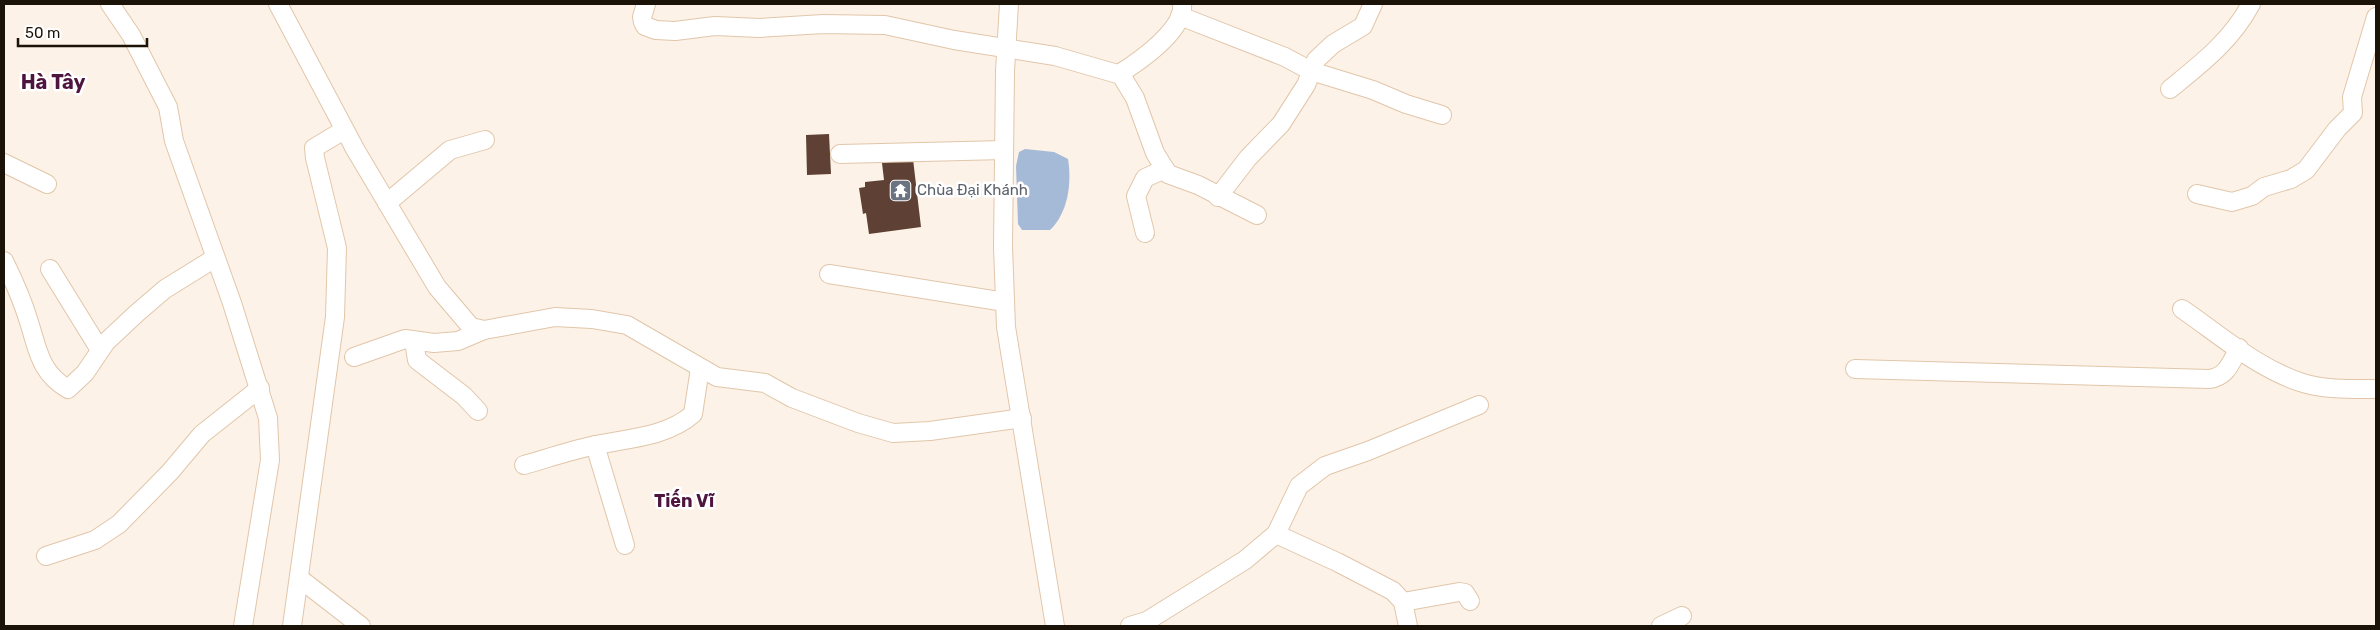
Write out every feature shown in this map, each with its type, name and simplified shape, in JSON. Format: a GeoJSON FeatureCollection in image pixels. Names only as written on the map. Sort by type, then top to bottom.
{"type":"FeatureCollection","features":[{"type":"Feature","properties":{"kind":"street"},"geometry":{"type":"LineString","coordinates":[[110,4],[131,34],[168,107],[174,140],[260,388],[268,418],[270,452],[243,626]]}},
{"type":"Feature","properties":{"kind":"street"},"geometry":{"type":"LineString","coordinates":[[278,4],[344,130],[437,287],[471,327],[484,330]]}},
{"type":"Feature","properties":{"kind":"street"},"geometry":{"type":"LineString","coordinates":[[646,4],[642,17],[643,22],[646,26],[656,30],[675,31],[710,26],[759,28],[823,24],[885,25],[954,40],[1007,46],[1055,56],[1119,74],[1135,98],[1154,154],[1168,174],[1198,185],[1218,197],[1257,215]]}},
{"type":"Feature","properties":{"kind":"street"},"geometry":{"type":"LineString","coordinates":[[1009,4],[1003,247],[1006,327],[1055,626]]}},
{"type":"Feature","properties":{"kind":"street"},"geometry":{"type":"LineString","coordinates":[[1218,197],[1248,158],[1281,124],[1306,85],[1316,60],[1333,44],[1363,26],[1374,4]]}},
{"type":"Feature","properties":{"kind":"street"},"geometry":{"type":"LineString","coordinates":[[2170,89],[2215,51],[2239,26],[2251,4]]}},
{"type":"Feature","properties":{"kind":"street"},"geometry":{"type":"LineString","coordinates":[[1119,74],[1147,57],[1173,28],[1181,10],[1285,56],[1311,71],[1373,90],[1406,104],[1442,115]]}},
{"type":"Feature","properties":{"kind":"street"},"geometry":{"type":"LineString","coordinates":[[2197,194],[2232,202],[2252,196],[2264,188],[2291,179],[2306,170],[2337,129],[2353,113],[2352,97],[2376,17]]}},
{"type":"Feature","properties":{"kind":"street"},"geometry":{"type":"LineString","coordinates":[[292,626],[335,307],[337,248],[314,158],[314,148],[344,130]]}},
{"type":"Feature","properties":{"kind":"street"},"geometry":{"type":"LineString","coordinates":[[387,203],[450,150],[484,140]]}},
{"type":"Feature","properties":{"kind":"street"},"geometry":{"type":"LineString","coordinates":[[840,154],[1004,150]]}},
{"type":"Feature","properties":{"kind":"street"},"geometry":{"type":"LineString","coordinates":[[4,163],[47,184]]}},
{"type":"Feature","properties":{"kind":"street"},"geometry":{"type":"LineString","coordinates":[[1145,233],[1136,196],[1145,178],[1165,169]]}},
{"type":"Feature","properties":{"kind":"street"},"geometry":{"type":"LineString","coordinates":[[4,261],[29,321],[35,346],[53,381],[68,389],[85,373],[106,342],[165,289],[215,258]]}},
{"type":"Feature","properties":{"kind":"street"},"geometry":{"type":"LineString","coordinates":[[50,269],[100,350]]}},
{"type":"Feature","properties":{"kind":"street"},"geometry":{"type":"LineString","coordinates":[[829,274],[1005,302]]}},
{"type":"Feature","properties":{"kind":"street"},"geometry":{"type":"LineString","coordinates":[[2182,309],[2269,369],[2305,384],[2376,389]]}},
{"type":"Feature","properties":{"kind":"street"},"geometry":{"type":"LineString","coordinates":[[354,358],[405,339],[434,343],[458,341],[484,330],[555,317],[592,319],[627,325],[717,377],[765,383],[792,398],[858,423],[892,433],[930,431],[1022,418]]}},
{"type":"Feature","properties":{"kind":"street"},"geometry":{"type":"LineString","coordinates":[[414,341],[417,360],[464,396],[478,411]]}},
{"type":"Feature","properties":{"kind":"street"},"geometry":{"type":"LineString","coordinates":[[1855,369],[2212,379],[2226,371],[2239,348]]}},
{"type":"Feature","properties":{"kind":"street"},"geometry":{"type":"LineString","coordinates":[[524,465],[595,445],[660,433],[682,424],[693,414],[700,368]]}},
{"type":"Feature","properties":{"kind":"street"},"geometry":{"type":"LineString","coordinates":[[46,556],[95,540],[119,524],[170,472],[202,434],[260,388]]}},
{"type":"Feature","properties":{"kind":"street"},"geometry":{"type":"LineString","coordinates":[[1130,626],[1147,621],[1245,560],[1276,534],[1299,486],[1325,466],[1377,448],[1479,405]]}},
{"type":"Feature","properties":{"kind":"street"},"geometry":{"type":"LineString","coordinates":[[595,445],[624,545]]}},
{"type":"Feature","properties":{"kind":"street"},"geometry":{"type":"LineString","coordinates":[[1276,534],[1385,587],[1403,602],[1408,626]]}},
{"type":"Feature","properties":{"kind":"street"},"geometry":{"type":"LineString","coordinates":[[299,578],[361,626]]}},
{"type":"Feature","properties":{"kind":"street"},"geometry":{"type":"LineString","coordinates":[[1403,602],[1459,592],[1465,593],[1470,601]]}},
{"type":"Feature","properties":{"kind":"street"},"geometry":{"type":"LineString","coordinates":[[1661,626],[1682,616]]}},
{"type":"Feature","properties":{"kind":"water"},"geometry":{"type":"Polygon","coordinates":[[[1025,149],[1054,152],[1068,159],[1069,188],[1065,206],[1050,230],[1022,230],[1018,224],[1016,166],[1019,152],[1025,149]]]}},
{"type":"Feature","properties":{"kind":"building"},"geometry":{"type":"Polygon","coordinates":[[[829,134],[831,174],[807,175],[806,135],[829,134]]]}},
{"type":"Feature","properties":{"kind":"building"},"geometry":{"type":"Polygon","coordinates":[[[913,159],[921,227],[869,234],[866,213],[863,214],[859,188],[865,187],[865,182],[884,180],[882,163],[913,159]]]}},
{"type":"Feature","properties":{"kind":"place","name":"Chùa Đại Khánh"},"geometry":{"type":"Point","coordinates":[901,190]}},
{"type":"Feature","properties":{"kind":"district","name":"Hà Tây"},"geometry":{"type":"Point","coordinates":[53,82]}},
{"type":"Feature","properties":{"kind":"district","name":"Tiến Vĩ"},"geometry":{"type":"Point","coordinates":[684,501]}}]}
